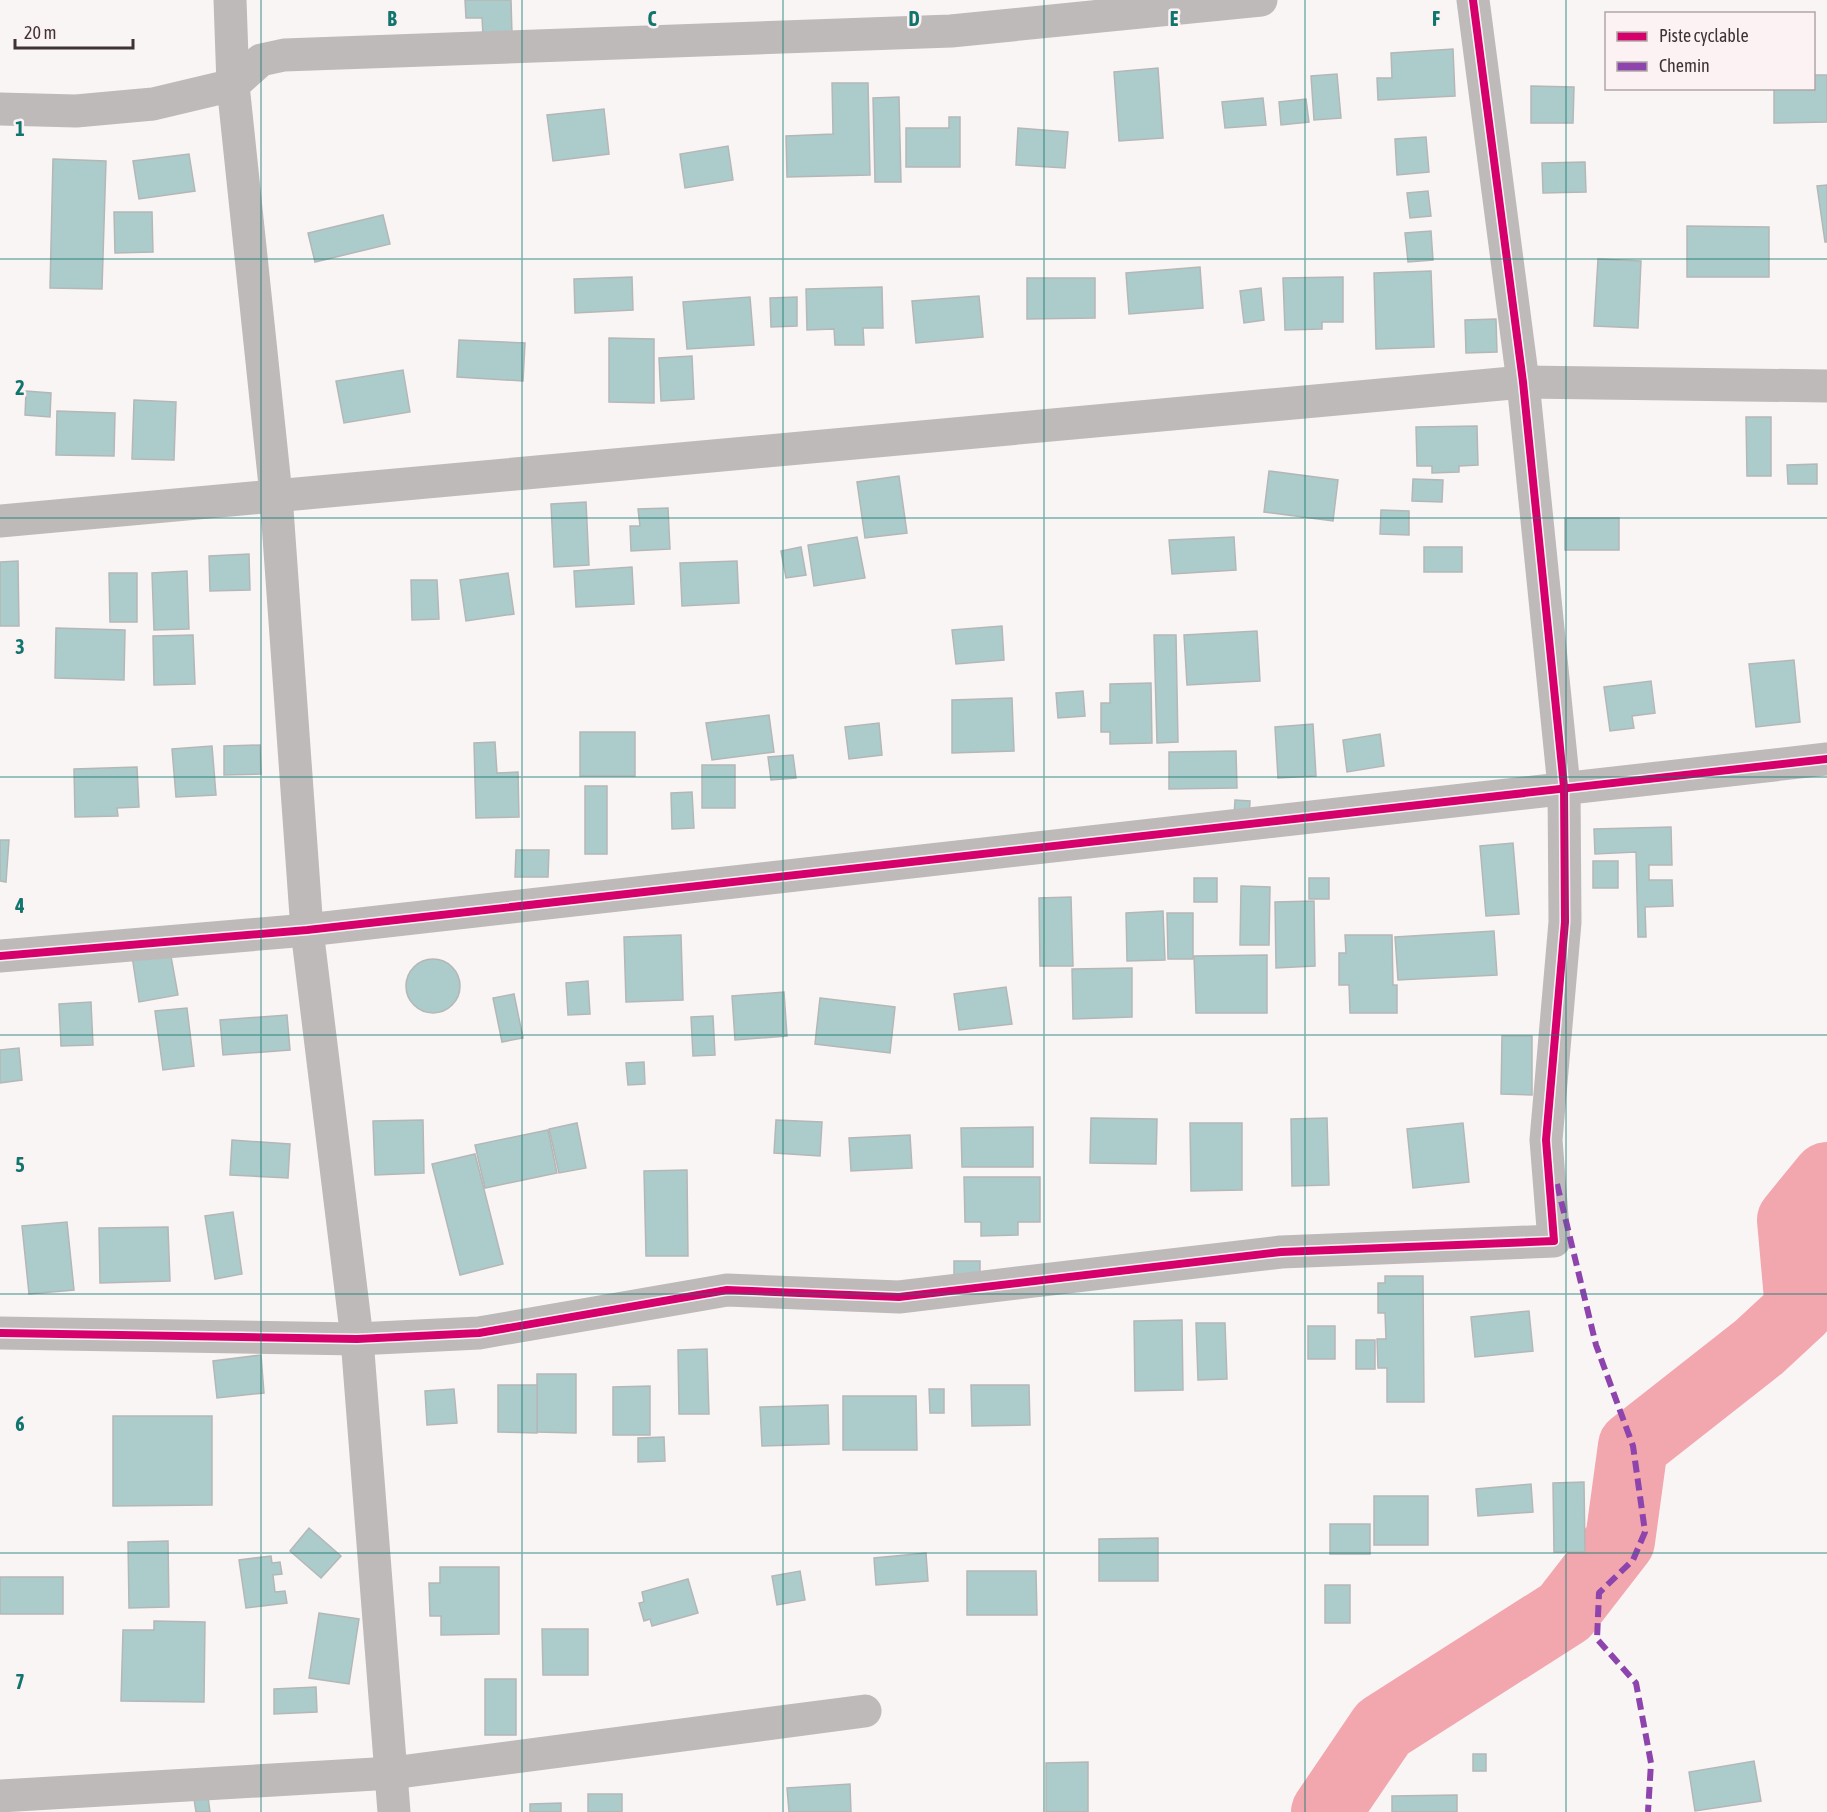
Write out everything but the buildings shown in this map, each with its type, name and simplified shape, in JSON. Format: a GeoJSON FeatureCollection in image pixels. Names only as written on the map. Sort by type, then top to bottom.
{"type":"FeatureCollection","features":[{"type":"Feature","properties":{"kind":"street"},"geometry":{"type":"LineString","coordinates":[[230,0],[233,85],[276,495],[307,930],[357,1339],[394,1812]]}},
{"type":"Feature","properties":{"kind":"street"},"geometry":{"type":"LineString","coordinates":[[0,109],[76,111],[153,104],[233,85],[261,60],[284,55],[951,31],[1261,0]]}},
{"type":"Feature","properties":{"kind":"street"},"geometry":{"type":"LineString","coordinates":[[0,1333],[357,1339],[479,1333],[727,1290],[900,1297],[1281,1252],[1554,1241],[1546,1140],[1565,922],[1564,788],[1523,382],[1473,0]]}},
{"type":"Feature","properties":{"kind":"street"},"geometry":{"type":"LineString","coordinates":[[0,521],[1523,382],[1827,386]]}},
{"type":"Feature","properties":{"kind":"street"},"geometry":{"type":"LineString","coordinates":[[0,956],[307,930],[1827,759]]}},
{"type":"Feature","properties":{"kind":"street"},"geometry":{"type":"LineString","coordinates":[[0,1796],[392,1773],[865,1711]]}},
{"type":"Feature","properties":{"kind":"waterway"},"geometry":{"type":"LineString","coordinates":[[1326,1812],[1383,1728],[1565,1612],[1620,1541],[1633,1446],[1759,1347],[1800,1309],[1792,1220],[1827,1177]]}},
{"type":"Feature","properties":{"kind":"marked path"},"geometry":{"type":"LineString","coordinates":[[1557,1184],[1596,1345],[1633,1446],[1645,1532],[1633,1560],[1599,1593],[1597,1639],[1636,1683],[1651,1763],[1648,1812]]}},
{"type":"Feature","properties":{"kind":"cycle path"},"geometry":{"type":"LineString","coordinates":[[0,1333],[357,1339],[479,1333],[727,1290],[899,1297],[1281,1252],[1554,1241],[1546,1140],[1565,922],[1564,787],[1523,382],[1473,0]]}},
{"type":"Feature","properties":{"kind":"cycle path"},"geometry":{"type":"LineString","coordinates":[[0,956],[307,930],[1827,759]]}}]}
